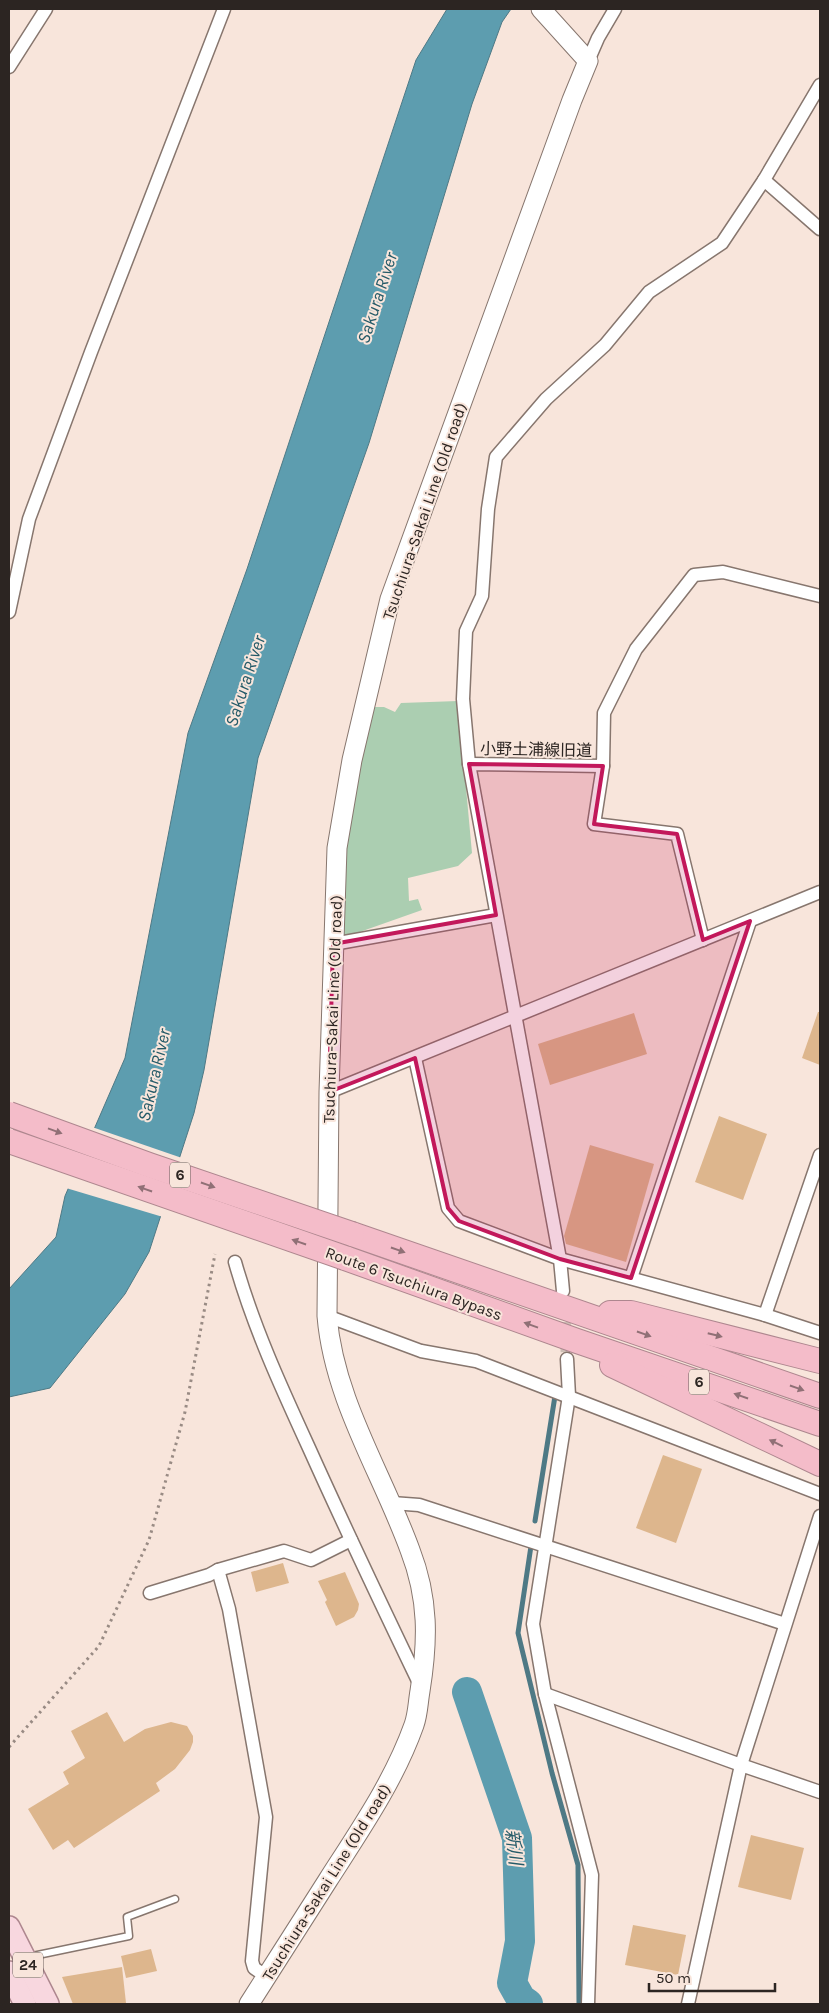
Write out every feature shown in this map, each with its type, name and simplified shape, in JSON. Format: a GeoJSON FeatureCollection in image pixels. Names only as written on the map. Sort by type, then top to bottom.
{"type":"FeatureCollection","features":[{"type":"Feature","properties":{"kind":"highway","name":"Route 6 Tsuchiura Bypass"},"geometry":{"type":"LineString","coordinates":[[9,1114],[159,1168],[820,1396]]}},
{"type":"Feature","properties":{"kind":"highway","name":"Route 6 Tsuchiura Bypass"},"geometry":{"type":"LineString","coordinates":[[12,1144],[345,1258],[572,1350],[820,1424]]}},
{"type":"Feature","properties":{"kind":"highway"},"geometry":{"type":"LineString","coordinates":[[581,1313],[631,1313],[820,1362]]}},
{"type":"Feature","properties":{"kind":"highway"},"geometry":{"type":"LineString","coordinates":[[572,1350],[601,1360],[820,1464]]}},
{"type":"Feature","properties":{"kind":"main road","name":"24"},"geometry":{"type":"LineString","coordinates":[[9,1927],[48,2004]]}},
{"type":"Feature","properties":{"kind":"main road","name":"24"},"geometry":{"type":"LineString","coordinates":[[9,1972],[25,2004]]}},
{"type":"Feature","properties":{"kind":"street"},"geometry":{"type":"LineString","coordinates":[[9,67],[46,9]]}},
{"type":"Feature","properties":{"kind":"street"},"geometry":{"type":"LineString","coordinates":[[9,612],[30,519],[95,343],[224,9]]}},
{"type":"Feature","properties":{"kind":"street"},"geometry":{"type":"LineString","coordinates":[[541,9],[584,57],[615,9]]}},
{"type":"Feature","properties":{"kind":"street","name":"Tsuchiura-Sakai Line (Old road)"},"geometry":{"type":"LineString","coordinates":[[249,2004],[370,1816],[392,1774],[415,1722],[424,1659],[426,1620],[421,1586],[411,1552],[392,1502],[343,1391],[333,1359],[327,1316],[329,1092],[337,848],[352,760],[390,599],[572,100],[584,57]]}},
{"type":"Feature","properties":{"kind":"street"},"geometry":{"type":"LineString","coordinates":[[469,764],[463,699],[466,631],[482,596],[488,509],[496,456],[546,399],[605,345],[650,292],[722,243],[764,180],[820,84]]}},
{"type":"Feature","properties":{"kind":"street"},"geometry":{"type":"LineString","coordinates":[[764,180],[820,229]]}},
{"type":"Feature","properties":{"kind":"street","name":"小野土浦線旧道"},"geometry":{"type":"LineString","coordinates":[[563,1291],[560,1259],[469,764],[603,766],[604,713],[636,649],[694,575],[723,572],[820,596]]}},
{"type":"Feature","properties":{"kind":"street"},"geometry":{"type":"LineString","coordinates":[[603,766],[594,824],[677,834],[703,940]]}},
{"type":"Feature","properties":{"kind":"street"},"geometry":{"type":"LineString","coordinates":[[329,1092],[820,892]]}},
{"type":"Feature","properties":{"kind":"street"},"geometry":{"type":"LineString","coordinates":[[334,944],[496,915]]}},
{"type":"Feature","properties":{"kind":"street"},"geometry":{"type":"LineString","coordinates":[[631,1278],[750,921]]}},
{"type":"Feature","properties":{"kind":"street"},"geometry":{"type":"LineString","coordinates":[[415,1058],[448,1208],[459,1222],[560,1259],[765,1315],[820,1334]]}},
{"type":"Feature","properties":{"kind":"street"},"geometry":{"type":"LineString","coordinates":[[765,1315],[820,1155]]}},
{"type":"Feature","properties":{"kind":"street"},"geometry":{"type":"LineString","coordinates":[[235,1262],[246,1301],[288,1401],[351,1540],[421,1686]]}},
{"type":"Feature","properties":{"kind":"street"},"geometry":{"type":"LineString","coordinates":[[327,1316],[421,1351],[476,1361],[820,1494]]}},
{"type":"Feature","properties":{"kind":"street"},"geometry":{"type":"LineString","coordinates":[[572,1350],[569,1396],[532,1624],[545,1694],[592,1875],[588,2004]]}},
{"type":"Feature","properties":{"kind":"street"},"geometry":{"type":"LineString","coordinates":[[392,1502],[419,1505],[785,1624]]}},
{"type":"Feature","properties":{"kind":"street"},"geometry":{"type":"LineString","coordinates":[[688,2004],[741,1765],[820,1516]]}},
{"type":"Feature","properties":{"kind":"street"},"geometry":{"type":"LineString","coordinates":[[150,1593],[209,1575],[218,1570],[284,1552],[311,1560],[351,1540]]}},
{"type":"Feature","properties":{"kind":"street"},"geometry":{"type":"LineString","coordinates":[[218,1570],[229,1609],[266,1817],[252,1961],[254,1968],[267,1977]]}},
{"type":"Feature","properties":{"kind":"street"},"geometry":{"type":"LineString","coordinates":[[545,1694],[820,1792]]}},
{"type":"Feature","properties":{"kind":"lane"},"geometry":{"type":"LineString","coordinates":[[25,1958],[129,1936],[127,1917],[175,1899]]}},
{"type":"Feature","properties":{"kind":"path"},"geometry":{"type":"LineString","coordinates":[[9,1747],[99,1646],[148,1540],[185,1412],[214,1254]]}},
{"type":"Feature","properties":{"kind":"highlighted area"},"geometry":{"type":"Polygon","coordinates":[[[469,764],[603,766],[594,824],[677,834],[703,940],[750,921],[631,1278],[560,1259],[459,1221],[448,1208],[415,1058],[329,1092],[333,944],[496,915],[469,764]]]}},
{"type":"Feature","properties":{"kind":"green space"},"geometry":{"type":"Polygon","coordinates":[[[458,701],[472,853],[458,866],[408,878],[409,901],[418,899],[422,910],[337,940],[343,849],[358,759],[373,707],[384,707],[395,712],[401,703],[458,701]]]}},
{"type":"Feature","properties":{"kind":"water","name":"Sakura River"},"geometry":{"type":"Polygon","coordinates":[[[447,9],[511,9],[502,22],[472,104],[369,443],[258,758],[204,1070],[194,1113],[149,1252],[125,1294],[50,1388],[9,1397],[9,1289],[56,1237],[65,1196],[125,1058],[188,733],[247,569],[416,60],[447,9]]]}},
{"type":"Feature","properties":{"kind":"pier"},"geometry":{"type":"Polygon","coordinates":[[[92,1127],[182,1158],[163,1217],[66,1188],[92,1127]]]}},
{"type":"Feature","properties":{"kind":"building"},"geometry":{"type":"Polygon","coordinates":[[[818,1012],[820,1012],[820,1065],[802,1058],[818,1012]]]}},
{"type":"Feature","properties":{"kind":"building"},"geometry":{"type":"Polygon","coordinates":[[[634,1013],[647,1054],[550,1085],[538,1044],[634,1013]]]}},
{"type":"Feature","properties":{"kind":"building"},"geometry":{"type":"Polygon","coordinates":[[[719,1116],[767,1134],[743,1200],[695,1182],[719,1116]]]}},
{"type":"Feature","properties":{"kind":"building"},"geometry":{"type":"Polygon","coordinates":[[[590,1145],[654,1164],[626,1262],[566,1244],[564,1236],[590,1145]]]}},
{"type":"Feature","properties":{"kind":"building"},"geometry":{"type":"Polygon","coordinates":[[[663,1455],[702,1469],[676,1543],[636,1528],[663,1455]]]}},
{"type":"Feature","properties":{"kind":"building"},"geometry":{"type":"Polygon","coordinates":[[[283,1563],[289,1583],[256,1592],[251,1572],[283,1563]]]}},
{"type":"Feature","properties":{"kind":"building"},"geometry":{"type":"Polygon","coordinates":[[[345,1572],[359,1604],[358,1610],[354,1617],[336,1626],[318,1581],[345,1572]]]}},
{"type":"Feature","properties":{"kind":"building"},"geometry":{"type":"Polygon","coordinates":[[[107,1712],[124,1742],[145,1729],[171,1722],[187,1726],[193,1736],[190,1750],[175,1769],[156,1783],[160,1791],[74,1848],[68,1840],[53,1850],[28,1809],[69,1784],[63,1772],[85,1758],[71,1731],[107,1712]]]}},
{"type":"Feature","properties":{"kind":"building"},"geometry":{"type":"Polygon","coordinates":[[[751,1835],[804,1848],[791,1900],[738,1887],[751,1835]]]}},
{"type":"Feature","properties":{"kind":"building"},"geometry":{"type":"Polygon","coordinates":[[[633,1925],[686,1935],[678,1975],[625,1965],[633,1925]]]}},
{"type":"Feature","properties":{"kind":"building"},"geometry":{"type":"Polygon","coordinates":[[[151,1949],[157,1971],[126,1978],[121,1956],[151,1949]]]}},
{"type":"Feature","properties":{"kind":"building"},"geometry":{"type":"Polygon","coordinates":[[[122,1967],[126,2003],[73,2004],[62,1977],[122,1967]]]}},
{"type":"Feature","properties":{"kind":"waterway"},"geometry":{"type":"LineString","coordinates":[[535,1521],[555,1396]]}},
{"type":"Feature","properties":{"kind":"waterway"},"geometry":{"type":"LineString","coordinates":[[531,1546],[518,1633],[552,1773],[578,1865],[579,2004]]}},
{"type":"Feature","properties":{"kind":"waterway","name":"新川"},"geometry":{"type":"LineString","coordinates":[[467,1692],[517,1838],[520,1941],[512,1983],[521,1999],[528,2004]]}},
{"type":"Feature","properties":{"kind":"tunnel"},"geometry":{"type":"LineString","coordinates":[[564,1304],[567,1359]]}}]}
